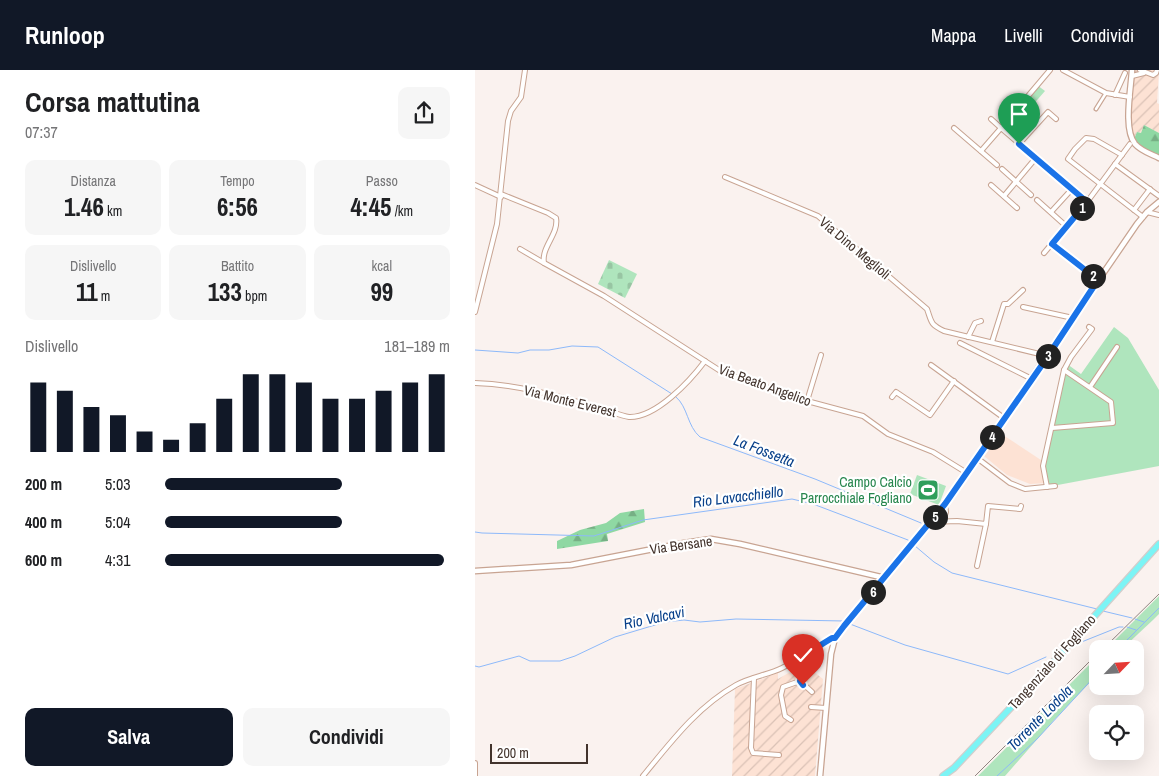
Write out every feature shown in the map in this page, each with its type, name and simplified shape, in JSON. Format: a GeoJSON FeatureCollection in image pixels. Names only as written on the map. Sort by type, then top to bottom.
{"type":"FeatureCollection","features":[{"type":"Feature","properties":{"kind":"main road","name":"Tangenziale di Fogliano"},"geometry":{"type":"LineString","coordinates":[[943,776],[954,768],[1159,544]]}},
{"type":"Feature","properties":{"kind":"street"},"geometry":{"type":"LineString","coordinates":[[475,312],[493,243],[501,195],[508,121],[511,111],[521,97],[525,70]]}},
{"type":"Feature","properties":{"kind":"street"},"geometry":{"type":"LineString","coordinates":[[981,151],[1050,70]]}},
{"type":"Feature","properties":{"kind":"street"},"geometry":{"type":"LineString","coordinates":[[1063,70],[1106,93],[1130,97]]}},
{"type":"Feature","properties":{"kind":"street"},"geometry":{"type":"LineString","coordinates":[[1132,70],[1129,128],[1131,138],[1140,149],[1159,158]]}},
{"type":"Feature","properties":{"kind":"street"},"geometry":{"type":"LineString","coordinates":[[1140,70],[1153,75],[1157,70]]}},
{"type":"Feature","properties":{"kind":"street"},"geometry":{"type":"LineString","coordinates":[[1115,95],[1125,73]]}},
{"type":"Feature","properties":{"kind":"street"},"geometry":{"type":"LineString","coordinates":[[1132,76],[1145,73]]}},
{"type":"Feature","properties":{"kind":"street"},"geometry":{"type":"LineString","coordinates":[[1096,108],[1106,93]]}},
{"type":"Feature","properties":{"kind":"street"},"geometry":{"type":"LineString","coordinates":[[1019,144],[1048,112],[1056,120]]}},
{"type":"Feature","properties":{"kind":"street"},"geometry":{"type":"LineString","coordinates":[[991,119],[1087,202]]}},
{"type":"Feature","properties":{"kind":"street"},"geometry":{"type":"LineString","coordinates":[[954,128],[997,165]]}},
{"type":"Feature","properties":{"kind":"street"},"geometry":{"type":"LineString","coordinates":[[1122,155],[1094,139],[1086,138],[1068,159],[1143,217]]}},
{"type":"Feature","properties":{"kind":"street"},"geometry":{"type":"LineString","coordinates":[[1044,253],[1087,202],[1130,144]]}},
{"type":"Feature","properties":{"kind":"street"},"geometry":{"type":"LineString","coordinates":[[1004,196],[1035,159]]}},
{"type":"Feature","properties":{"kind":"street"},"geometry":{"type":"LineString","coordinates":[[1115,164],[1159,196]]}},
{"type":"Feature","properties":{"kind":"street"},"geometry":{"type":"LineString","coordinates":[[1001,169],[1031,195]]}},
{"type":"Feature","properties":{"kind":"street","name":"Via Dino Meglioli"},"geometry":{"type":"LineString","coordinates":[[725,177],[818,216],[927,309],[933,325],[945,331],[1047,356]]}},
{"type":"Feature","properties":{"kind":"street"},"geometry":{"type":"LineString","coordinates":[[475,185],[548,212],[556,218],[556,227],[544,255],[544,263]]}},
{"type":"Feature","properties":{"kind":"street"},"geometry":{"type":"LineString","coordinates":[[991,185],[1017,208]]}},
{"type":"Feature","properties":{"kind":"street"},"geometry":{"type":"LineString","coordinates":[[1051,212],[1072,189]]}},
{"type":"Feature","properties":{"kind":"street"},"geometry":{"type":"LineString","coordinates":[[1134,210],[1150,189]]}},
{"type":"Feature","properties":{"kind":"street"},"geometry":{"type":"LineString","coordinates":[[1037,200],[1066,226]]}},
{"type":"Feature","properties":{"kind":"street"},"geometry":{"type":"LineString","coordinates":[[820,776],[831,654],[835,638],[945,504],[1098,280],[1143,217],[1159,202]]}},
{"type":"Feature","properties":{"kind":"street"},"geometry":{"type":"LineString","coordinates":[[1147,212],[1159,215]]}},
{"type":"Feature","properties":{"kind":"street"},"geometry":{"type":"LineString","coordinates":[[1052,244],[1098,280]]}},
{"type":"Feature","properties":{"kind":"street","name":"Via Beato Angelico"},"geometry":{"type":"LineString","coordinates":[[520,249],[604,296],[725,373],[807,401],[863,416],[888,434],[933,452],[967,473]]}},
{"type":"Feature","properties":{"kind":"street"},"geometry":{"type":"LineString","coordinates":[[992,342],[1004,304],[1008,304],[1023,290]]}},
{"type":"Feature","properties":{"kind":"street"},"geometry":{"type":"LineString","coordinates":[[1023,307],[1073,318]]}},
{"type":"Feature","properties":{"kind":"street"},"geometry":{"type":"LineString","coordinates":[[968,337],[975,323],[981,322]]}},
{"type":"Feature","properties":{"kind":"street"},"geometry":{"type":"LineString","coordinates":[[1047,487],[1043,466],[1064,370],[1092,329],[1089,327]]}},
{"type":"Feature","properties":{"kind":"street"},"geometry":{"type":"LineString","coordinates":[[960,343],[1032,379]]}},
{"type":"Feature","properties":{"kind":"street"},"geometry":{"type":"LineString","coordinates":[[1090,388],[1117,348]]}},
{"type":"Feature","properties":{"kind":"street"},"geometry":{"type":"LineString","coordinates":[[807,401],[821,355]]}},
{"type":"Feature","properties":{"kind":"street","name":"Via Monte Everest"},"geometry":{"type":"LineString","coordinates":[[475,383],[544,392],[629,417],[649,412],[671,398],[705,361]]}},
{"type":"Feature","properties":{"kind":"street"},"geometry":{"type":"LineString","coordinates":[[931,365],[1004,418]]}},
{"type":"Feature","properties":{"kind":"street"},"geometry":{"type":"LineString","coordinates":[[1052,428],[1113,423],[1111,402],[1064,370]]}},
{"type":"Feature","properties":{"kind":"street"},"geometry":{"type":"LineString","coordinates":[[891,398],[896,392],[930,415],[954,381]]}},
{"type":"Feature","properties":{"kind":"street"},"geometry":{"type":"LineString","coordinates":[[977,458],[1010,483],[1020,487],[1033,489],[1055,486]]}},
{"type":"Feature","properties":{"kind":"street"},"geometry":{"type":"LineString","coordinates":[[943,521],[946,512],[945,504]]}},
{"type":"Feature","properties":{"kind":"street"},"geometry":{"type":"LineString","coordinates":[[977,566],[989,506],[1020,509],[1021,506]]}},
{"type":"Feature","properties":{"kind":"street"},"geometry":{"type":"LineString","coordinates":[[931,522],[985,524]]}},
{"type":"Feature","properties":{"kind":"street","name":"Via Bersane"},"geometry":{"type":"LineString","coordinates":[[475,571],[571,565],[675,544],[711,539],[885,578]]}},
{"type":"Feature","properties":{"kind":"street"},"geometry":{"type":"LineString","coordinates":[[643,776],[677,733],[696,714],[737,684],[781,668],[835,638]]}},
{"type":"Feature","properties":{"kind":"street"},"geometry":{"type":"LineString","coordinates":[[800,681],[801,674],[811,656],[811,651]]}},
{"type":"Feature","properties":{"kind":"street"},"geometry":{"type":"LineString","coordinates":[[754,678],[751,748],[753,753],[779,755]]}},
{"type":"Feature","properties":{"kind":"street"},"geometry":{"type":"LineString","coordinates":[[800,681],[811,692]]}},
{"type":"Feature","properties":{"kind":"street"},"geometry":{"type":"LineString","coordinates":[[791,720],[785,716],[781,695],[783,688],[800,681]]}},
{"type":"Feature","properties":{"kind":"street"},"geometry":{"type":"LineString","coordinates":[[811,707],[827,708]]}},
{"type":"Feature","properties":{"kind":"street"},"geometry":{"type":"LineString","coordinates":[[475,763],[475,776]]}},
{"type":"Feature","properties":{"kind":"shaded area"},"geometry":{"type":"Polygon","coordinates":[[[1135,70],[1159,70],[1157,103],[1159,104],[1159,133],[1144,125],[1141,133],[1137,132],[1134,139],[1130,128],[1135,70]]]}},
{"type":"Feature","properties":{"kind":"shaded area"},"geometry":{"type":"Polygon","coordinates":[[[1000,433],[1044,462],[1047,483],[1030,484],[1007,475],[984,456],[1000,433]]]}},
{"type":"Feature","properties":{"kind":"shaded area"},"geometry":{"type":"Polygon","coordinates":[[[804,664],[823,679],[815,776],[732,776],[735,689],[778,673],[778,679],[804,664]]]}},
{"type":"Feature","properties":{"kind":"green space"},"geometry":{"type":"Polygon","coordinates":[[[1037,85],[1045,91],[1009,132],[1003,126],[1037,85]]]}},
{"type":"Feature","properties":{"kind":"green space"},"geometry":{"type":"Polygon","coordinates":[[[1144,125],[1159,133],[1159,156],[1141,148],[1134,139],[1137,132],[1141,133],[1144,125]]]}},
{"type":"Feature","properties":{"kind":"green space"},"geometry":{"type":"Polygon","coordinates":[[[609,260],[637,274],[625,298],[598,284],[609,260]]]}},
{"type":"Feature","properties":{"kind":"green space"},"geometry":{"type":"Polygon","coordinates":[[[1114,327],[1128,338],[1159,390],[1159,466],[1047,487],[1043,466],[1067,364],[1081,374],[1114,327]]]}},
{"type":"Feature","properties":{"kind":"green space","name":"Campo Calcio Parrocchiale Fogliano"},"geometry":{"type":"Polygon","coordinates":[[[917,475],[946,486],[939,505],[910,494],[917,475]]]}},
{"type":"Feature","properties":{"kind":"green space"},"geometry":{"type":"Polygon","coordinates":[[[644,509],[645,522],[607,534],[608,541],[557,549],[557,541],[580,530],[606,523],[620,513],[644,509]]]}},
{"type":"Feature","properties":{"kind":"green space"},"geometry":{"type":"Polygon","coordinates":[[[1159,596],[1159,614],[1154,619],[1132,640],[1115,640],[1159,596]]]}},
{"type":"Feature","properties":{"kind":"green space"},"geometry":{"type":"Polygon","coordinates":[[[1089,665],[1089,683],[1005,776],[978,776],[1089,665]]]}},
{"type":"Feature","properties":{"kind":"waterway","name":"La Fossetta"},"geometry":{"type":"LineString","coordinates":[[475,350],[518,353],[572,346],[598,347],[672,394]]}},
{"type":"Feature","properties":{"kind":"waterway","name":"La Fossetta"},"geometry":{"type":"LineString","coordinates":[[676,397],[683,406],[692,428],[700,437],[815,479],[921,523]]}},
{"type":"Feature","properties":{"kind":"waterway","name":"Rio Lavacchiello"},"geometry":{"type":"LineString","coordinates":[[475,532],[594,536],[643,520],[792,499],[813,504],[908,540],[934,562],[952,573],[1097,609]]}},
{"type":"Feature","properties":{"kind":"waterway","name":"Torrente Lodola"},"geometry":{"type":"LineString","coordinates":[[1127,640],[1159,608]]}},
{"type":"Feature","properties":{"kind":"waterway","name":"Rio Lavacchiello"},"geometry":{"type":"LineString","coordinates":[[1103,611],[1132,618]]}},
{"type":"Feature","properties":{"kind":"waterway","name":"Rio Valcavi"},"geometry":{"type":"LineString","coordinates":[[475,666],[479,667],[519,656],[530,661],[560,661],[615,637],[665,622],[736,619],[844,621]]}},
{"type":"Feature","properties":{"kind":"waterway","name":"Rio Lavacchiello"},"geometry":{"type":"LineString","coordinates":[[1135,619],[1144,622]]}},
{"type":"Feature","properties":{"kind":"waterway","name":"Rio Valcavi"},"geometry":{"type":"LineString","coordinates":[[850,624],[905,645],[1008,674],[1046,657]]}},
{"type":"Feature","properties":{"kind":"waterway","name":"Rio Valcavi"},"geometry":{"type":"LineString","coordinates":[[1079,643],[1123,627]]}},
{"type":"Feature","properties":{"kind":"waterway","name":"Rio Valcavi"},"geometry":{"type":"LineString","coordinates":[[1127,627],[1136,630]]}},
{"type":"Feature","properties":{"kind":"waterway","name":"Torrente Lodola"},"geometry":{"type":"LineString","coordinates":[[997,776],[1037,739],[1089,683]]}},
{"type":"Feature","properties":{"kind":"railway"},"geometry":{"type":"LineString","coordinates":[[1112,640],[1159,594]]}},
{"type":"Feature","properties":{"kind":"railway"},"geometry":{"type":"LineString","coordinates":[[975,776],[1089,662]]}},
{"type":"Feature","properties":{"kind":"place","name":"Campo Calcio Parrocchiale Fogliano"},"geometry":{"type":"Point","coordinates":[928,490]}},
{"type":"Feature","properties":{"kind":"route"},"geometry":{"type":"LineString","coordinates":[[803,685],[800,681],[801,674],[811,656],[811,651],[835,638],[939,512],[1044,362],[1098,280],[1052,244],[1087,202],[1019,144]]}}]}
